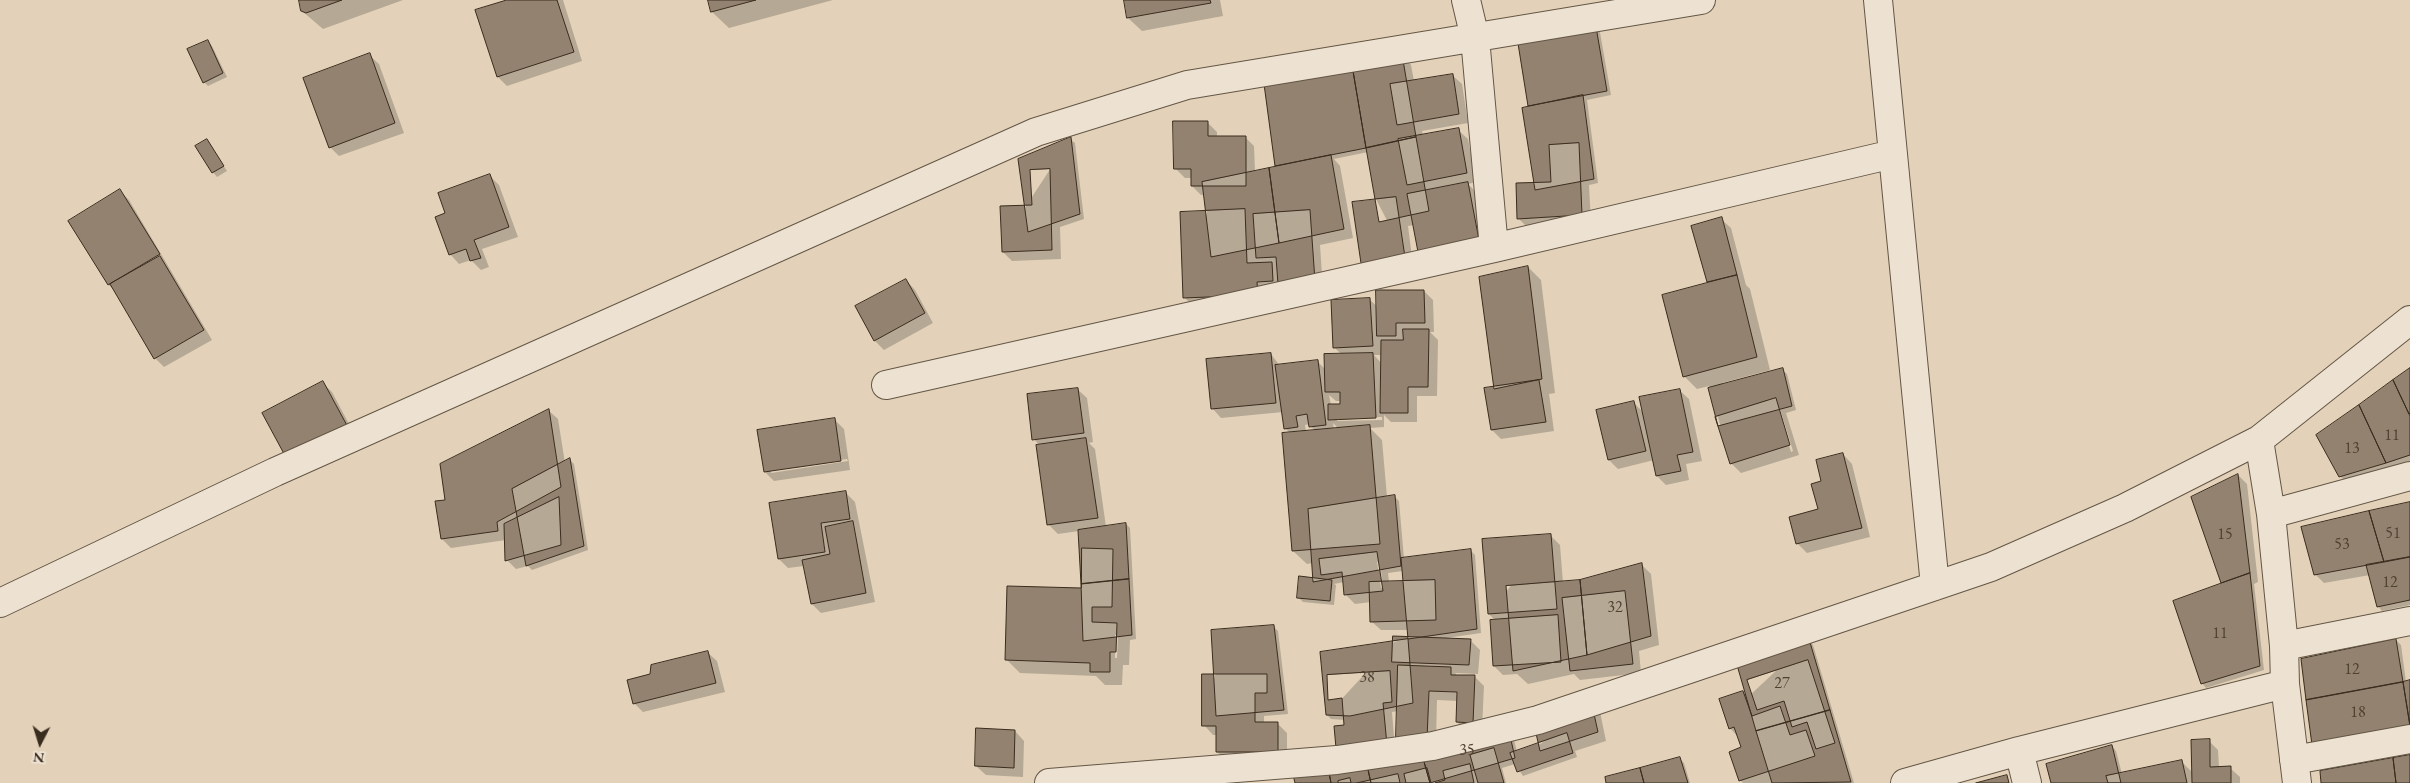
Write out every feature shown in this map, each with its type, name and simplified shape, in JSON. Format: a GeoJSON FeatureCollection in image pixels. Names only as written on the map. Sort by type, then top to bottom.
{"type":"FeatureCollection","features":[{"type":"Feature","properties":{"kind":"street"},"geometry":{"type":"LineString","coordinates":[[1466,0],[1475,38],[1494,248]]}},
{"type":"Feature","properties":{"kind":"street"},"geometry":{"type":"LineString","coordinates":[[0,603],[275,472],[1036,132],[1187,85],[1701,0]]}},
{"type":"Feature","properties":{"kind":"street"},"geometry":{"type":"LineString","coordinates":[[1878,0],[1935,586]]}},
{"type":"Feature","properties":{"kind":"street"},"geometry":{"type":"LineString","coordinates":[[886,385],[1494,248],[1893,154]]}},
{"type":"Feature","properties":{"kind":"street"},"geometry":{"type":"LineString","coordinates":[[1049,783],[1337,760],[1432,746],[1538,720],[1991,567],[2125,508],[2259,440],[2410,320]]}},
{"type":"Feature","properties":{"kind":"street"},"geometry":{"type":"LineString","coordinates":[[2259,440],[2271,514],[2284,646],[2285,684],[2296,772],[2410,739]]}},
{"type":"Feature","properties":{"kind":"street"},"geometry":{"type":"LineString","coordinates":[[2271,514],[2410,476]]}},
{"type":"Feature","properties":{"kind":"street"},"geometry":{"type":"LineString","coordinates":[[2284,646],[2410,621]]}},
{"type":"Feature","properties":{"kind":"street"},"geometry":{"type":"LineString","coordinates":[[1905,783],[2019,751],[2285,684]]}},
{"type":"Feature","properties":{"kind":"street"},"geometry":{"type":"LineString","coordinates":[[2019,751],[2027,783]]}},
{"type":"Feature","properties":{"kind":"building"},"geometry":{"type":"Polygon","coordinates":[[[299,0],[342,0],[306,13],[301,11],[299,0]]]}},
{"type":"Feature","properties":{"kind":"building"},"geometry":{"type":"Polygon","coordinates":[[[507,0],[557,0],[574,52],[497,77],[475,10],[507,0]]]}},
{"type":"Feature","properties":{"kind":"building"},"geometry":{"type":"Polygon","coordinates":[[[708,0],[756,0],[711,12],[708,0]]]}},
{"type":"Feature","properties":{"kind":"building"},"geometry":{"type":"Polygon","coordinates":[[[1124,0],[1210,0],[1211,3],[1127,18],[1124,0]]]}},
{"type":"Feature","properties":{"kind":"building"},"geometry":{"type":"Polygon","coordinates":[[[1594,15],[1607,91],[1528,106],[1516,31],[1594,15]]]}},
{"type":"Feature","properties":{"kind":"building"},"geometry":{"type":"Polygon","coordinates":[[[208,40],[223,73],[203,83],[187,49],[208,40]]]}},
{"type":"Feature","properties":{"kind":"building"},"geometry":{"type":"Polygon","coordinates":[[[370,53],[395,123],[329,148],[303,78],[370,53]]]}},
{"type":"Feature","properties":{"kind":"building"},"geometry":{"type":"Polygon","coordinates":[[[1402,54],[1416,137],[1366,148],[1352,65],[1402,54]]]}},
{"type":"Feature","properties":{"kind":"building"},"geometry":{"type":"Polygon","coordinates":[[[1352,65],[1366,148],[1275,166],[1264,84],[1352,65]]]}},
{"type":"Feature","properties":{"kind":"building"},"geometry":{"type":"Polygon","coordinates":[[[1453,74],[1459,114],[1397,125],[1390,84],[1453,74]]]}},
{"type":"Feature","properties":{"kind":"building"},"geometry":{"type":"Polygon","coordinates":[[[1583,95],[1594,179],[1535,190],[1522,108],[1583,95]]]}},
{"type":"Feature","properties":{"kind":"building"},"geometry":{"type":"Polygon","coordinates":[[[1173,121],[1208,121],[1208,136],[1246,136],[1246,186],[1191,186],[1191,169],[1174,169],[1173,121]]]}},
{"type":"Feature","properties":{"kind":"building"},"geometry":{"type":"Polygon","coordinates":[[[1459,128],[1467,173],[1407,185],[1398,139],[1459,128]]]}},
{"type":"Feature","properties":{"kind":"building"},"geometry":{"type":"Polygon","coordinates":[[[1071,137],[1080,214],[1028,232],[1018,159],[1071,137]]]}},
{"type":"Feature","properties":{"kind":"building"},"geometry":{"type":"Polygon","coordinates":[[[1416,137],[1429,211],[1379,222],[1366,148],[1416,137]]]}},
{"type":"Feature","properties":{"kind":"building"},"geometry":{"type":"Polygon","coordinates":[[[207,139],[224,166],[212,173],[195,146],[207,139]]]}},
{"type":"Feature","properties":{"kind":"building"},"geometry":{"type":"Polygon","coordinates":[[[1579,143],[1582,215],[1517,219],[1516,183],[1551,182],[1549,145],[1579,143]]]}},
{"type":"Feature","properties":{"kind":"building"},"geometry":{"type":"Polygon","coordinates":[[[1331,155],[1344,229],[1279,243],[1269,168],[1331,155]]]}},
{"type":"Feature","properties":{"kind":"building"},"geometry":{"type":"Polygon","coordinates":[[[1269,168],[1279,243],[1211,257],[1202,182],[1269,168]]]}},
{"type":"Feature","properties":{"kind":"building"},"geometry":{"type":"Polygon","coordinates":[[[1050,169],[1052,250],[1002,252],[1000,206],[1032,205],[1030,170],[1050,169]]]}},
{"type":"Feature","properties":{"kind":"building"},"geometry":{"type":"Polygon","coordinates":[[[490,174],[509,227],[474,240],[481,258],[470,261],[466,249],[449,255],[435,217],[445,213],[438,193],[490,174]]]}},
{"type":"Feature","properties":{"kind":"building"},"geometry":{"type":"Polygon","coordinates":[[[1468,182],[1479,240],[1418,252],[1407,194],[1468,182]]]}},
{"type":"Feature","properties":{"kind":"building"},"geometry":{"type":"Polygon","coordinates":[[[120,189],[160,254],[108,285],[68,221],[120,189]]]}},
{"type":"Feature","properties":{"kind":"building"},"geometry":{"type":"Polygon","coordinates":[[[1396,197],[1406,264],[1362,270],[1352,202],[1396,197]]]}},
{"type":"Feature","properties":{"kind":"building"},"geometry":{"type":"Polygon","coordinates":[[[1245,209],[1247,263],[1272,262],[1273,281],[1257,282],[1258,295],[1183,298],[1180,212],[1245,209]]]}},
{"type":"Feature","properties":{"kind":"building"},"geometry":{"type":"Polygon","coordinates":[[[1310,210],[1315,281],[1278,284],[1276,257],[1256,258],[1253,214],[1310,210]]]}},
{"type":"Feature","properties":{"kind":"building"},"geometry":{"type":"Polygon","coordinates":[[[1722,217],[1737,275],[1707,282],[1691,226],[1722,217]]]}},
{"type":"Feature","properties":{"kind":"building"},"geometry":{"type":"Polygon","coordinates":[[[160,256],[204,330],[154,359],[110,284],[160,256]]]}},
{"type":"Feature","properties":{"kind":"building"},"geometry":{"type":"Polygon","coordinates":[[[1528,266],[1542,379],[1494,389],[1479,277],[1528,266]]]}},
{"type":"Feature","properties":{"kind":"building"},"geometry":{"type":"Polygon","coordinates":[[[1737,275],[1757,357],[1683,377],[1662,295],[1737,275]]]}},
{"type":"Feature","properties":{"kind":"building"},"geometry":{"type":"Polygon","coordinates":[[[906,279],[925,313],[874,341],[855,306],[906,279]]]}},
{"type":"Feature","properties":{"kind":"building"},"geometry":{"type":"Polygon","coordinates":[[[1376,290],[1424,290],[1425,323],[1396,323],[1396,336],[1377,336],[1376,290]]]}},
{"type":"Feature","properties":{"kind":"building"},"geometry":{"type":"Polygon","coordinates":[[[1370,298],[1373,346],[1333,348],[1331,300],[1370,298]]]}},
{"type":"Feature","properties":{"kind":"building"},"geometry":{"type":"Polygon","coordinates":[[[1403,329],[1429,329],[1428,387],[1408,387],[1408,413],[1380,413],[1381,340],[1403,340],[1403,329]]]}},
{"type":"Feature","properties":{"kind":"building"},"geometry":{"type":"Polygon","coordinates":[[[1271,353],[1276,403],[1211,409],[1206,359],[1271,353]]]}},
{"type":"Feature","properties":{"kind":"building"},"geometry":{"type":"Polygon","coordinates":[[[1373,353],[1376,418],[1328,420],[1328,404],[1340,404],[1340,392],[1325,392],[1324,354],[1373,353]]]}},
{"type":"Feature","properties":{"kind":"building"},"geometry":{"type":"Polygon","coordinates":[[[1318,360],[1326,425],[1309,427],[1307,414],[1296,416],[1298,427],[1284,429],[1275,365],[1318,360]]]}},
{"type":"Feature","properties":{"kind":"building"},"geometry":{"type":"Polygon","coordinates":[[[1783,368],[1792,406],[1718,426],[1708,388],[1783,368]]]}},
{"type":"Feature","properties":{"kind":"building"},"geometry":{"type":"Polygon","coordinates":[[[2410,368],[2410,413],[2409,414],[2393,380],[2410,368]]]}},
{"type":"Feature","properties":{"kind":"building"},"geometry":{"type":"Polygon","coordinates":[[[1539,380],[1546,422],[1491,430],[1484,388],[1539,380]]]}},
{"type":"Feature","properties":{"kind":"building"},"geometry":{"type":"Polygon","coordinates":[[[2393,380],[2410,416],[2410,455],[2386,463],[2359,405],[2393,380]]]}},
{"type":"Feature","properties":{"kind":"building"},"geometry":{"type":"Polygon","coordinates":[[[323,381],[350,431],[289,463],[262,413],[323,381]]]}},
{"type":"Feature","properties":{"kind":"building"},"geometry":{"type":"Polygon","coordinates":[[[1078,388],[1084,433],[1032,440],[1027,394],[1078,388]]]}},
{"type":"Feature","properties":{"kind":"building"},"geometry":{"type":"Polygon","coordinates":[[[1680,389],[1693,452],[1677,455],[1681,471],[1656,476],[1639,397],[1680,389]]]}},
{"type":"Feature","properties":{"kind":"building"},"geometry":{"type":"Polygon","coordinates":[[[1776,398],[1790,445],[1730,464],[1715,417],[1776,398]]]}},
{"type":"Feature","properties":{"kind":"building"},"geometry":{"type":"Polygon","coordinates":[[[1634,401],[1646,451],[1608,460],[1596,410],[1634,401]]]}},
{"type":"Feature","properties":{"kind":"building"},"geometry":{"type":"Polygon","coordinates":[[[2359,405],[2386,463],[2339,477],[2316,435],[2359,405]]]}},
{"type":"Feature","properties":{"kind":"building"},"geometry":{"type":"Polygon","coordinates":[[[549,409],[561,487],[497,522],[498,531],[441,539],[435,501],[445,500],[440,464],[549,409]]]}},
{"type":"Feature","properties":{"kind":"building"},"geometry":{"type":"Polygon","coordinates":[[[835,418],[841,461],[764,472],[757,430],[835,418]]]}},
{"type":"Feature","properties":{"kind":"building"},"geometry":{"type":"Polygon","coordinates":[[[1370,425],[1380,544],[1292,551],[1282,433],[1370,425]]]}},
{"type":"Feature","properties":{"kind":"building"},"geometry":{"type":"Polygon","coordinates":[[[1086,438],[1098,518],[1047,525],[1036,445],[1086,438]]]}},
{"type":"Feature","properties":{"kind":"building"},"geometry":{"type":"Polygon","coordinates":[[[1843,453],[1862,528],[1796,544],[1789,517],[1818,509],[1811,484],[1821,481],[1816,460],[1843,453]]]}},
{"type":"Feature","properties":{"kind":"building"},"geometry":{"type":"Polygon","coordinates":[[[570,458],[584,546],[526,566],[512,489],[570,458]]]}},
{"type":"Feature","properties":{"kind":"building"},"geometry":{"type":"Polygon","coordinates":[[[2238,474],[2250,573],[2221,583],[2191,497],[2238,474]]]}},
{"type":"Feature","properties":{"kind":"building"},"geometry":{"type":"Polygon","coordinates":[[[846,491],[850,519],[821,523],[825,552],[778,559],[769,503],[846,491]]]}},
{"type":"Feature","properties":{"kind":"building"},"geometry":{"type":"Polygon","coordinates":[[[1395,495],[1401,566],[1313,582],[1308,509],[1395,495]]]}},
{"type":"Feature","properties":{"kind":"building"},"geometry":{"type":"Polygon","coordinates":[[[559,497],[561,545],[505,561],[504,524],[559,497]]]}},
{"type":"Feature","properties":{"kind":"building"},"geometry":{"type":"Polygon","coordinates":[[[2410,502],[2410,557],[2384,562],[2369,511],[2410,502]]]}},
{"type":"Feature","properties":{"kind":"building"},"geometry":{"type":"Polygon","coordinates":[[[2369,511],[2384,562],[2314,575],[2301,527],[2369,511]]]}},
{"type":"Feature","properties":{"kind":"building"},"geometry":{"type":"Polygon","coordinates":[[[853,521],[866,593],[811,604],[802,560],[830,554],[825,527],[853,521]]]}},
{"type":"Feature","properties":{"kind":"building"},"geometry":{"type":"Polygon","coordinates":[[[1126,523],[1129,579],[1081,584],[1078,530],[1126,523]]]}},
{"type":"Feature","properties":{"kind":"building"},"geometry":{"type":"Polygon","coordinates":[[[1551,534],[1557,609],[1488,614],[1482,539],[1551,534]]]}},
{"type":"Feature","properties":{"kind":"building"},"geometry":{"type":"Polygon","coordinates":[[[1082,548],[1113,549],[1112,607],[1092,607],[1092,622],[1117,623],[1116,652],[1110,652],[1110,672],[1090,672],[1090,663],[1005,660],[1007,586],[1081,588],[1082,548]]]}},
{"type":"Feature","properties":{"kind":"building"},"geometry":{"type":"Polygon","coordinates":[[[1471,549],[1477,629],[1408,639],[1401,558],[1471,549]]]}},
{"type":"Feature","properties":{"kind":"building"},"geometry":{"type":"Polygon","coordinates":[[[1377,552],[1383,591],[1344,595],[1342,572],[1321,575],[1319,559],[1377,552]]]}},
{"type":"Feature","properties":{"kind":"building"},"geometry":{"type":"Polygon","coordinates":[[[2410,557],[2410,600],[2377,607],[2366,565],[2410,557]]]}},
{"type":"Feature","properties":{"kind":"building"},"geometry":{"type":"Polygon","coordinates":[[[1642,563],[1651,636],[1587,655],[1580,580],[1642,563]]]}},
{"type":"Feature","properties":{"kind":"building"},"geometry":{"type":"Polygon","coordinates":[[[2250,573],[2260,666],[2201,684],[2173,601],[2250,573]]]}},
{"type":"Feature","properties":{"kind":"building"},"geometry":{"type":"Polygon","coordinates":[[[1299,576],[1332,580],[1330,601],[1297,598],[1299,576]]]}},
{"type":"Feature","properties":{"kind":"building"},"geometry":{"type":"Polygon","coordinates":[[[1129,579],[1132,635],[1083,641],[1081,584],[1129,579]]]}},
{"type":"Feature","properties":{"kind":"building"},"geometry":{"type":"Polygon","coordinates":[[[1435,580],[1436,620],[1370,622],[1369,582],[1435,580]]]}},
{"type":"Feature","properties":{"kind":"building"},"geometry":{"type":"Polygon","coordinates":[[[1580,580],[1587,655],[1513,671],[1506,586],[1580,580]]]}},
{"type":"Feature","properties":{"kind":"building"},"geometry":{"type":"Polygon","coordinates":[[[1625,591],[1633,664],[1570,671],[1562,598],[1625,591]]]}},
{"type":"Feature","properties":{"kind":"building"},"geometry":{"type":"Polygon","coordinates":[[[1558,615],[1561,662],[1493,666],[1490,620],[1558,615]]]}},
{"type":"Feature","properties":{"kind":"building"},"geometry":{"type":"Polygon","coordinates":[[[1274,625],[1284,710],[1216,716],[1211,630],[1274,625]]]}},
{"type":"Feature","properties":{"kind":"building"},"geometry":{"type":"Polygon","coordinates":[[[1393,636],[1471,639],[1469,665],[1392,662],[1393,636]]]}},
{"type":"Feature","properties":{"kind":"building"},"geometry":{"type":"Polygon","coordinates":[[[1408,639],[1413,703],[1350,716],[1326,715],[1320,652],[1408,639]]]}},
{"type":"Feature","properties":{"kind":"building"},"geometry":{"type":"Polygon","coordinates":[[[1809,639],[1830,710],[1756,731],[1735,658],[1809,639]]]}},
{"type":"Feature","properties":{"kind":"building"},"geometry":{"type":"Polygon","coordinates":[[[2396,639],[2403,682],[2306,700],[2301,659],[2396,639]]]}},
{"type":"Feature","properties":{"kind":"building"},"geometry":{"type":"Polygon","coordinates":[[[708,651],[716,683],[633,704],[627,680],[650,674],[651,665],[708,651]]]}},
{"type":"Feature","properties":{"kind":"building"},"geometry":{"type":"Polygon","coordinates":[[[1808,660],[1835,743],[1816,749],[1807,722],[1792,727],[1784,701],[1757,710],[1747,680],[1808,660]]]}},
{"type":"Feature","properties":{"kind":"building"},"geometry":{"type":"Polygon","coordinates":[[[1398,665],[1451,667],[1451,675],[1475,675],[1473,723],[1456,722],[1457,692],[1429,691],[1427,739],[1396,738],[1398,665]]]}},
{"type":"Feature","properties":{"kind":"building"},"geometry":{"type":"Polygon","coordinates":[[[1390,671],[1392,702],[1383,703],[1387,745],[1336,748],[1334,726],[1344,725],[1342,698],[1328,700],[1327,675],[1390,671]]]}},
{"type":"Feature","properties":{"kind":"building"},"geometry":{"type":"Polygon","coordinates":[[[1202,674],[1267,674],[1267,693],[1255,693],[1255,722],[1278,722],[1278,752],[1216,752],[1216,726],[1202,726],[1202,674]]]}},
{"type":"Feature","properties":{"kind":"building"},"geometry":{"type":"Polygon","coordinates":[[[2410,680],[2410,726],[2403,682],[2410,680]]]}},
{"type":"Feature","properties":{"kind":"building"},"geometry":{"type":"Polygon","coordinates":[[[2403,682],[2410,726],[2312,745],[2306,700],[2403,682]]]}},
{"type":"Feature","properties":{"kind":"building"},"geometry":{"type":"Polygon","coordinates":[[[1743,691],[1752,716],[1780,706],[1790,735],[1806,730],[1815,756],[1739,781],[1729,752],[1741,747],[1734,727],[1729,729],[1719,699],[1743,691]]]}},
{"type":"Feature","properties":{"kind":"building"},"geometry":{"type":"Polygon","coordinates":[[[1590,696],[1598,732],[1540,751],[1531,711],[1590,696]]]}},
{"type":"Feature","properties":{"kind":"building"},"geometry":{"type":"Polygon","coordinates":[[[1830,710],[1851,782],[1772,783],[1756,731],[1830,710]]]}},
{"type":"Feature","properties":{"kind":"building"},"geometry":{"type":"Polygon","coordinates":[[[1507,722],[1515,758],[1430,783],[1419,744],[1507,722]]]}},
{"type":"Feature","properties":{"kind":"building"},"geometry":{"type":"Polygon","coordinates":[[[976,728],[1015,730],[1014,768],[975,766],[976,728]]]}},
{"type":"Feature","properties":{"kind":"building"},"geometry":{"type":"Polygon","coordinates":[[[1567,733],[1573,753],[1517,772],[1510,753],[1567,733]]]}},
{"type":"Feature","properties":{"kind":"building"},"geometry":{"type":"Polygon","coordinates":[[[2210,739],[2210,767],[2231,766],[2231,783],[2192,783],[2191,740],[2210,739]]]}},
{"type":"Feature","properties":{"kind":"building"},"geometry":{"type":"Polygon","coordinates":[[[1419,744],[1430,783],[1371,783],[1364,752],[1419,744]]]}},
{"type":"Feature","properties":{"kind":"building"},"geometry":{"type":"Polygon","coordinates":[[[2112,745],[2121,783],[2051,783],[2046,764],[2112,745]]]}},
{"type":"Feature","properties":{"kind":"building"},"geometry":{"type":"Polygon","coordinates":[[[1494,748],[1504,783],[1478,783],[1470,755],[1494,748]]]}},
{"type":"Feature","properties":{"kind":"building"},"geometry":{"type":"Polygon","coordinates":[[[1364,752],[1371,783],[1331,783],[1326,757],[1364,752]]]}},
{"type":"Feature","properties":{"kind":"building"},"geometry":{"type":"Polygon","coordinates":[[[2410,755],[2410,783],[2396,783],[2393,758],[2410,755]]]}},
{"type":"Feature","properties":{"kind":"building"},"geometry":{"type":"Polygon","coordinates":[[[1326,757],[1331,783],[1295,783],[1290,762],[1326,757]]]}},
{"type":"Feature","properties":{"kind":"building"},"geometry":{"type":"Polygon","coordinates":[[[1680,757],[1688,783],[1644,783],[1640,768],[1680,757]]]}},
{"type":"Feature","properties":{"kind":"building"},"geometry":{"type":"Polygon","coordinates":[[[2393,758],[2396,783],[2321,783],[2320,771],[2393,758]]]}},
{"type":"Feature","properties":{"kind":"building"},"geometry":{"type":"Polygon","coordinates":[[[2182,760],[2187,783],[2108,783],[2106,776],[2182,760]]]}},
{"type":"Feature","properties":{"kind":"building"},"geometry":{"type":"Polygon","coordinates":[[[1470,764],[1474,783],[1435,783],[1445,780],[1443,771],[1470,764]]]}},
{"type":"Feature","properties":{"kind":"building"},"geometry":{"type":"Polygon","coordinates":[[[1427,768],[1431,783],[1406,783],[1404,774],[1427,768]]]}},
{"type":"Feature","properties":{"kind":"building"},"geometry":{"type":"Polygon","coordinates":[[[1640,768],[1644,783],[1606,783],[1605,777],[1640,768]]]}},
{"type":"Feature","properties":{"kind":"building"},"geometry":{"type":"Polygon","coordinates":[[[1398,774],[1400,783],[1357,783],[1398,774]]]}},
{"type":"Feature","properties":{"kind":"building"},"geometry":{"type":"Polygon","coordinates":[[[2007,775],[2009,783],[1976,783],[2007,775]]]}},
{"type":"Feature","properties":{"kind":"building"},"geometry":{"type":"Polygon","coordinates":[[[1350,778],[1351,783],[1338,783],[1338,781],[1350,778]]]}}]}
